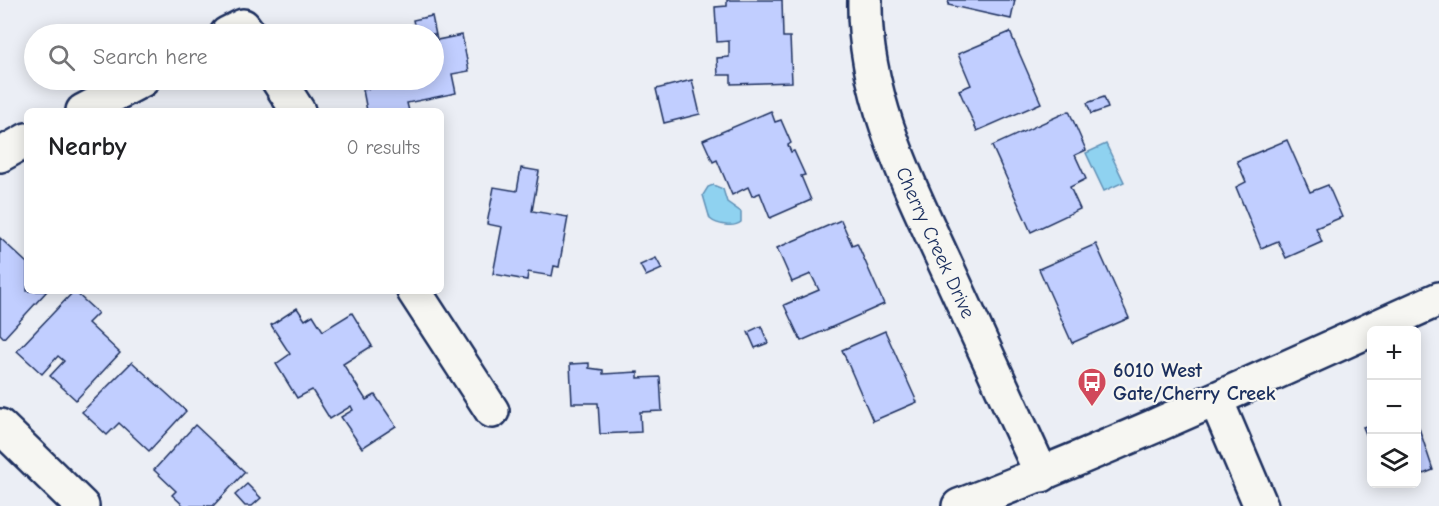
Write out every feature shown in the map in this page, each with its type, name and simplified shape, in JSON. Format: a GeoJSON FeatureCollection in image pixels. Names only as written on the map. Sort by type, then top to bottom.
{"type":"FeatureCollection","features":[{"type":"Feature","properties":{"kind":"street","name":"Cherry Creek Drive"},"geometry":{"type":"LineString","coordinates":[[865,0],[868,62],[882,112],[921,211],[1042,475]]}},
{"type":"Feature","properties":{"kind":"street"},"geometry":{"type":"LineString","coordinates":[[89,108],[123,90]]}},
{"type":"Feature","properties":{"kind":"street"},"geometry":{"type":"LineString","coordinates":[[284,90],[296,108]]}},
{"type":"Feature","properties":{"kind":"street"},"geometry":{"type":"LineString","coordinates":[[0,155],[24,143]]}},
{"type":"Feature","properties":{"kind":"street"},"geometry":{"type":"LineString","coordinates":[[416,294],[492,411]]}},
{"type":"Feature","properties":{"kind":"street"},"geometry":{"type":"LineString","coordinates":[[959,506],[1042,475],[1216,400],[1439,299]]}},
{"type":"Feature","properties":{"kind":"street"},"geometry":{"type":"LineString","coordinates":[[1216,400],[1261,506]]}},
{"type":"Feature","properties":{"kind":"street"},"geometry":{"type":"LineString","coordinates":[[0,426],[82,506]]}},
{"type":"Feature","properties":{"kind":"water"},"geometry":{"type":"Polygon","coordinates":[[[1106,144],[1124,182],[1104,191],[1086,153],[1106,144]]]}},
{"type":"Feature","properties":{"kind":"water"},"geometry":{"type":"Polygon","coordinates":[[[713,185],[723,189],[727,202],[741,212],[741,222],[726,225],[710,219],[703,195],[708,187],[713,185]]]}},
{"type":"Feature","properties":{"kind":"building"},"geometry":{"type":"Polygon","coordinates":[[[727,0],[782,0],[783,37],[790,37],[792,82],[731,84],[731,75],[718,75],[717,58],[729,57],[729,41],[717,42],[715,7],[727,6],[727,0]]]}},
{"type":"Feature","properties":{"kind":"building"},"geometry":{"type":"Polygon","coordinates":[[[949,0],[1015,0],[1011,19],[948,5],[949,0]]]}},
{"type":"Feature","properties":{"kind":"building"},"geometry":{"type":"Polygon","coordinates":[[[432,16],[434,24],[414,24],[413,20],[432,16]]]}},
{"type":"Feature","properties":{"kind":"building"},"geometry":{"type":"Polygon","coordinates":[[[1010,32],[1041,103],[977,131],[959,90],[971,85],[958,54],[1010,32]]]}},
{"type":"Feature","properties":{"kind":"building"},"geometry":{"type":"Polygon","coordinates":[[[462,35],[469,71],[452,74],[456,93],[407,103],[408,108],[366,108],[363,90],[444,90],[444,39],[462,35]]]}},
{"type":"Feature","properties":{"kind":"building"},"geometry":{"type":"Polygon","coordinates":[[[692,80],[700,114],[664,123],[656,89],[692,80]]]}},
{"type":"Feature","properties":{"kind":"building"},"geometry":{"type":"Polygon","coordinates":[[[1104,97],[1108,108],[1091,114],[1087,103],[1104,97]]]}},
{"type":"Feature","properties":{"kind":"building"},"geometry":{"type":"Polygon","coordinates":[[[771,111],[775,122],[781,120],[791,143],[788,145],[791,152],[794,151],[805,175],[801,176],[811,200],[770,218],[760,193],[752,196],[748,187],[732,195],[717,160],[713,162],[703,140],[771,111]]]}},
{"type":"Feature","properties":{"kind":"building"},"geometry":{"type":"Polygon","coordinates":[[[1069,111],[1086,150],[1075,155],[1086,179],[1070,187],[1080,209],[1031,232],[992,146],[1069,111]]]}},
{"type":"Feature","properties":{"kind":"building"},"geometry":{"type":"Polygon","coordinates":[[[1287,140],[1310,192],[1328,185],[1342,217],[1316,228],[1322,242],[1286,258],[1278,241],[1261,248],[1236,187],[1246,182],[1237,161],[1287,140]]]}},
{"type":"Feature","properties":{"kind":"building"},"geometry":{"type":"Polygon","coordinates":[[[521,168],[539,171],[532,211],[568,217],[559,267],[554,266],[552,276],[528,272],[527,280],[493,274],[502,227],[487,224],[494,187],[517,191],[521,168]]]}},
{"type":"Feature","properties":{"kind":"building"},"geometry":{"type":"Polygon","coordinates":[[[841,220],[852,245],[857,243],[884,304],[801,341],[784,305],[819,290],[811,274],[792,282],[777,248],[841,220]]]}},
{"type":"Feature","properties":{"kind":"building"},"geometry":{"type":"Polygon","coordinates":[[[0,238],[24,260],[24,294],[44,294],[4,338],[0,334],[0,238]]]}},
{"type":"Feature","properties":{"kind":"building"},"geometry":{"type":"Polygon","coordinates":[[[1096,244],[1129,318],[1072,343],[1039,269],[1096,244]]]}},
{"type":"Feature","properties":{"kind":"building"},"geometry":{"type":"Polygon","coordinates":[[[656,258],[662,269],[646,276],[640,265],[656,258]]]}},
{"type":"Feature","properties":{"kind":"building"},"geometry":{"type":"Polygon","coordinates":[[[71,294],[77,294],[98,313],[88,323],[120,353],[76,400],[50,376],[64,361],[58,356],[42,374],[17,351],[71,294]]]}},
{"type":"Feature","properties":{"kind":"building"},"geometry":{"type":"Polygon","coordinates":[[[297,308],[305,320],[313,315],[323,331],[352,313],[372,346],[343,364],[366,400],[375,395],[396,426],[362,448],[341,417],[353,410],[351,406],[330,419],[312,390],[297,398],[276,364],[290,354],[271,325],[297,308]]]}},
{"type":"Feature","properties":{"kind":"building"},"geometry":{"type":"Polygon","coordinates":[[[761,326],[768,343],[755,348],[748,332],[761,326]]]}},
{"type":"Feature","properties":{"kind":"building"},"geometry":{"type":"Polygon","coordinates":[[[885,331],[917,402],[873,421],[842,350],[885,331]]]}},
{"type":"Feature","properties":{"kind":"building"},"geometry":{"type":"Polygon","coordinates":[[[132,362],[186,411],[149,451],[119,423],[107,435],[82,412],[132,362]]]}},
{"type":"Feature","properties":{"kind":"building"},"geometry":{"type":"Polygon","coordinates":[[[589,363],[589,368],[603,370],[603,374],[638,372],[638,378],[660,377],[662,411],[640,412],[641,432],[600,434],[598,403],[572,403],[570,364],[589,363]]]}},
{"type":"Feature","properties":{"kind":"building"},"geometry":{"type":"Polygon","coordinates":[[[195,425],[245,472],[213,506],[184,506],[172,495],[176,491],[154,470],[195,425]]]}},
{"type":"Feature","properties":{"kind":"building"},"geometry":{"type":"Polygon","coordinates":[[[1421,434],[1433,470],[1421,475],[1421,434]]]}},
{"type":"Feature","properties":{"kind":"building"},"geometry":{"type":"Polygon","coordinates":[[[247,484],[261,498],[252,506],[245,506],[235,495],[247,484]]]}},
{"type":"Feature","properties":{"kind":"place","name":"6010 West Gate/Cherry Creek"},"geometry":{"type":"Point","coordinates":[1092,408]}}]}
